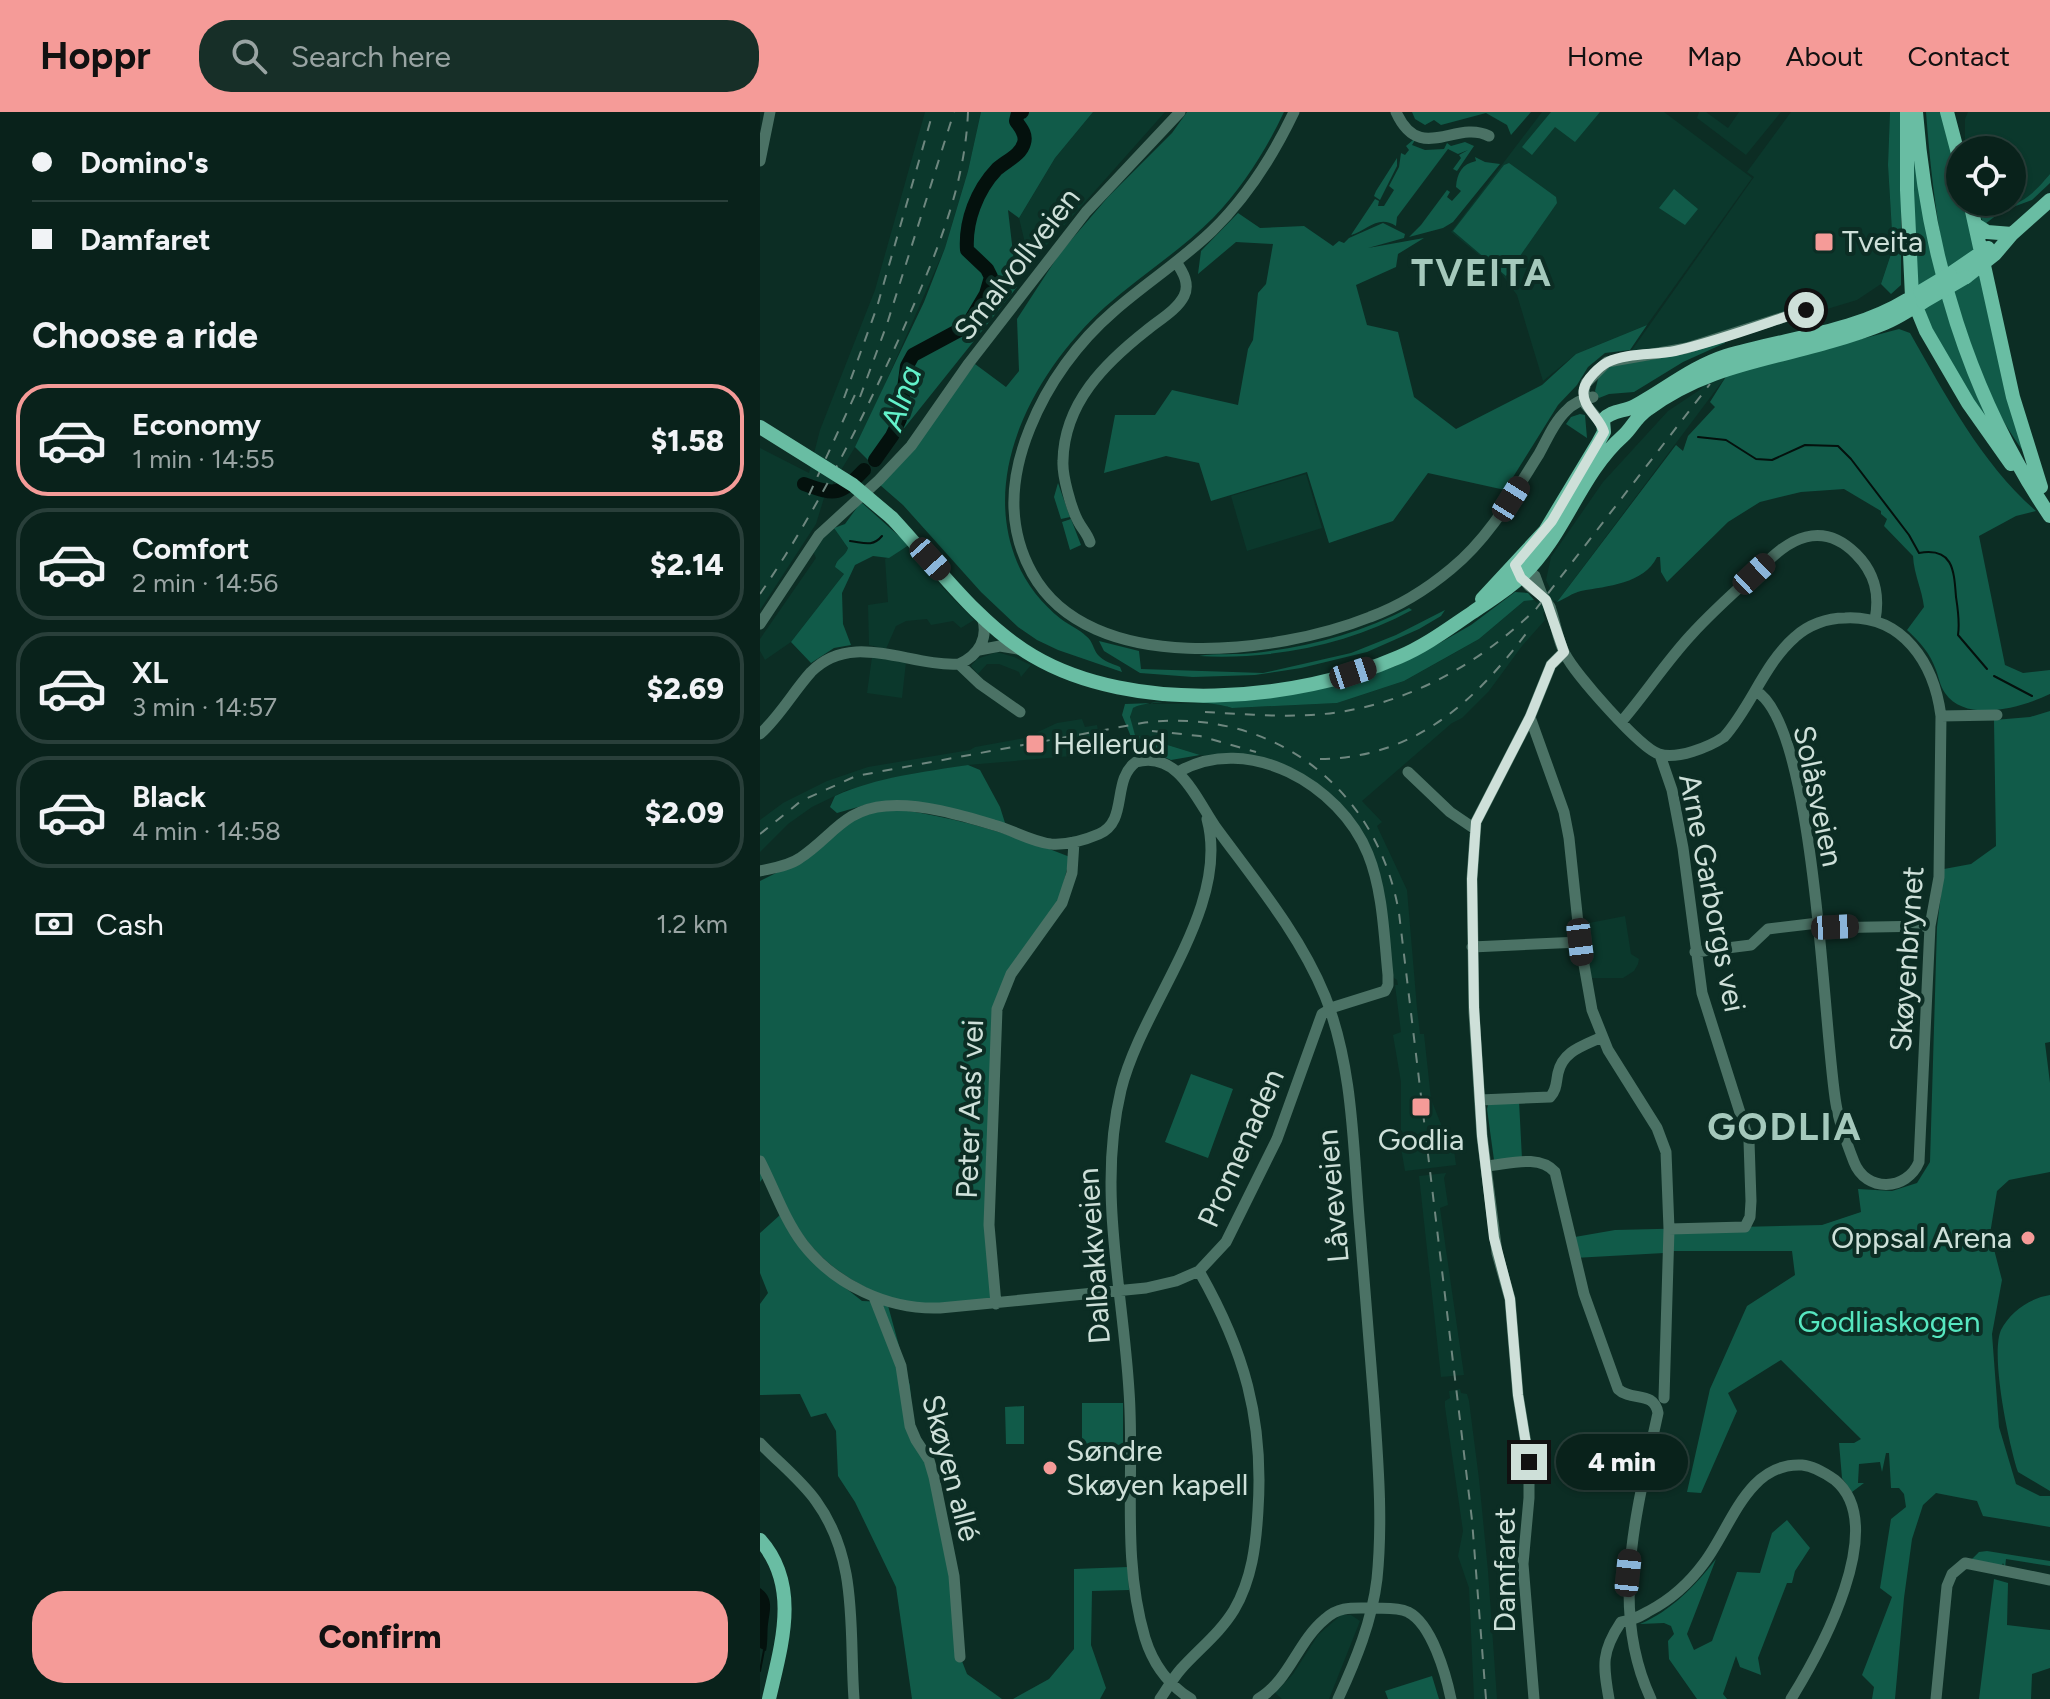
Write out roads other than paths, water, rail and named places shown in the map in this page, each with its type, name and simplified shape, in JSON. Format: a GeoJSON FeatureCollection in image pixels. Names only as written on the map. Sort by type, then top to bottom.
{"type":"FeatureCollection","features":[{"type":"Feature","properties":{"kind":"main road"},"geometry":{"type":"LineString","coordinates":[[1907,112],[1907,190],[1920,308],[1984,428],[2050,502]]}},
{"type":"Feature","properties":{"kind":"main road"},"geometry":{"type":"LineString","coordinates":[[1916,112],[1939,262],[1955,323],[2001,429],[2050,516]]}},
{"type":"Feature","properties":{"kind":"main road"},"geometry":{"type":"LineString","coordinates":[[1922,112],[1928,200]]}},
{"type":"Feature","properties":{"kind":"main road"},"geometry":{"type":"LineString","coordinates":[[1947,112],[1953,136]]}},
{"type":"Feature","properties":{"kind":"main road"},"geometry":{"type":"LineString","coordinates":[[760,427],[840,475],[892,518],[980,613],[1024,650],[1066,672],[1125,690],[1179,695],[1248,692],[1317,682],[1384,663],[1439,636],[1472,612],[1521,571],[1560,528],[1601,458],[1656,403],[1715,372],[1832,341],[1920,308],[2050,200]]}},
{"type":"Feature","properties":{"kind":"main road"},"geometry":{"type":"LineString","coordinates":[[1974,216],[1981,260],[2036,488]]}},
{"type":"Feature","properties":{"kind":"main road"},"geometry":{"type":"LineString","coordinates":[[1976,225],[1990,233],[2012,234]]}},
{"type":"Feature","properties":{"kind":"main road"},"geometry":{"type":"LineString","coordinates":[[1521,571],[1603,428],[1605,416],[1635,406],[1710,362],[1839,328],[1892,308],[1920,308]]}},
{"type":"Feature","properties":{"kind":"main road"},"geometry":{"type":"LineString","coordinates":[[1892,320],[1909,324],[1920,308]]}},
{"type":"Feature","properties":{"kind":"main road"},"geometry":{"type":"LineString","coordinates":[[1616,412],[1626,418],[1624,432]]}},
{"type":"Feature","properties":{"kind":"main road"},"geometry":{"type":"LineString","coordinates":[[1603,428],[1610,438],[1624,432]]}},
{"type":"Feature","properties":{"kind":"main road"},"geometry":{"type":"LineString","coordinates":[[760,1540],[776,1563],[785,1599],[784,1627],[769,1699]]}},
{"type":"Feature","properties":{"kind":"street"},"geometry":{"type":"LineString","coordinates":[[760,161],[770,112]]}},
{"type":"Feature","properties":{"kind":"street","name":"Smalvollveien"},"geometry":{"type":"LineString","coordinates":[[760,624],[819,535],[911,446],[969,363],[1086,212],[1180,112]]}},
{"type":"Feature","properties":{"kind":"street"},"geometry":{"type":"LineString","coordinates":[[1294,112],[1273,152],[1241,199],[1211,232],[1103,320],[1070,358],[1038,409],[1024,441],[1014,484],[1015,530],[1035,578],[1051,599],[1070,616],[1112,636],[1160,645],[1255,645],[1331,630],[1397,605],[1447,572],[1481,539],[1511,499],[1562,415],[1589,398]]}},
{"type":"Feature","properties":{"kind":"street"},"geometry":{"type":"LineString","coordinates":[[1396,112],[1405,128],[1428,140],[1473,131],[1489,136]]}},
{"type":"Feature","properties":{"kind":"street"},"geometry":{"type":"LineString","coordinates":[[1090,542],[1077,520],[1063,467],[1069,424],[1082,395],[1099,374],[1183,297],[1186,281],[1176,262]]}},
{"type":"Feature","properties":{"kind":"street"},"geometry":{"type":"LineString","coordinates":[[1603,428],[1584,390],[1600,368],[1613,360],[1677,350],[1806,310]]}},
{"type":"Feature","properties":{"kind":"street"},"geometry":{"type":"LineString","coordinates":[[1589,398],[1616,412]]}},
{"type":"Feature","properties":{"kind":"street"},"geometry":{"type":"LineString","coordinates":[[1521,571],[1550,607],[1564,652],[1589,688],[1647,747],[1660,755],[1680,754],[1721,739],[1728,733],[1783,649],[1809,627],[1838,618],[1875,620],[1877,594],[1863,562],[1836,539],[1820,536],[1804,537],[1783,548],[1708,618],[1622,721]]}},
{"type":"Feature","properties":{"kind":"street"},"geometry":{"type":"LineString","coordinates":[[979,650],[985,635],[980,613]]}},
{"type":"Feature","properties":{"kind":"street","name":"Skøyenbrynet"},"geometry":{"type":"LineString","coordinates":[[1875,620],[1897,631],[1919,652],[1935,691],[1941,716],[1939,877],[1930,926],[1919,1162],[1903,1181],[1886,1185]]}},
{"type":"Feature","properties":{"kind":"street"},"geometry":{"type":"LineString","coordinates":[[959,664],[979,650],[1000,646],[1024,650]]}},
{"type":"Feature","properties":{"kind":"street"},"geometry":{"type":"LineString","coordinates":[[760,734],[813,671],[838,654],[866,652],[959,664],[980,684],[1020,712]]}},
{"type":"Feature","properties":{"kind":"street","name":"Damfaret"},"geometry":{"type":"LineString","coordinates":[[1534,1699],[1523,1577],[1529,1462],[1518,1395],[1510,1299],[1497,1253],[1480,1100],[1472,947],[1475,829],[1481,811],[1530,717],[1551,665],[1564,652]]}},
{"type":"Feature","properties":{"kind":"street","name":"Solåsveien"},"geometry":{"type":"LineString","coordinates":[[1756,691],[1771,703],[1791,760],[1807,830],[1837,1108],[1858,1171],[1869,1180],[1886,1185]]}},
{"type":"Feature","properties":{"kind":"street"},"geometry":{"type":"LineString","coordinates":[[1941,716],[1997,715]]}},
{"type":"Feature","properties":{"kind":"street"},"geometry":{"type":"LineString","coordinates":[[1530,717],[1564,812],[1589,996],[1602,1037],[1617,1068],[1663,1142],[1668,1170],[1669,1229],[1664,1398]]}},
{"type":"Feature","properties":{"kind":"street","name":"Arne Garborgs vei"},"geometry":{"type":"LineString","coordinates":[[1660,755],[1672,790],[1683,848],[1695,952],[1708,1016],[1749,1141],[1751,1201],[1750,1217],[1745,1227],[1669,1229]]}},
{"type":"Feature","properties":{"kind":"street"},"geometry":{"type":"LineString","coordinates":[[760,871],[797,860],[851,815],[870,808],[888,806],[928,810],[994,825],[1046,844],[1074,842],[1099,834],[1112,824],[1118,813],[1124,779],[1131,765],[1138,761],[1151,760],[1178,772],[1193,763],[1211,759],[1265,763],[1292,773],[1320,791],[1352,825],[1368,853],[1375,877],[1388,985],[1385,991],[1329,1009]]}},
{"type":"Feature","properties":{"kind":"street","name":"Låveveien"},"geometry":{"type":"LineString","coordinates":[[1178,772],[1190,784],[1205,811],[1293,936],[1314,974],[1329,1009],[1347,1086],[1380,1500],[1379,1556],[1372,1608],[1360,1649],[1338,1699]]}},
{"type":"Feature","properties":{"kind":"street"},"geometry":{"type":"LineString","coordinates":[[1408,772],[1450,812],[1475,829]]}},
{"type":"Feature","properties":{"kind":"street","name":"Dalbakkveien"},"geometry":{"type":"LineString","coordinates":[[1191,1699],[1171,1684],[1153,1660],[1135,1595],[1131,1555],[1129,1393],[1109,1186],[1114,1123],[1134,1051],[1207,893],[1213,861],[1205,811]]}},
{"type":"Feature","properties":{"kind":"street","name":"Peter Aas’ vei"},"geometry":{"type":"LineString","coordinates":[[996,1304],[989,1225],[997,1009],[1011,974],[1062,903],[1072,873],[1074,842]]}},
{"type":"Feature","properties":{"kind":"street"},"geometry":{"type":"LineString","coordinates":[[1695,952],[1751,945],[1768,929],[1930,926]]}},
{"type":"Feature","properties":{"kind":"street"},"geometry":{"type":"LineString","coordinates":[[1472,947],[1580,942]]}},
{"type":"Feature","properties":{"kind":"street","name":"Promenaden"},"geometry":{"type":"LineString","coordinates":[[760,1161],[803,1244],[839,1277],[874,1297],[930,1309],[1165,1284],[1199,1271],[1226,1242],[1265,1166],[1288,1112],[1320,1018],[1329,1009]]}},
{"type":"Feature","properties":{"kind":"street"},"geometry":{"type":"LineString","coordinates":[[1480,1100],[1550,1097],[1555,1091],[1563,1059],[1602,1037]]}},
{"type":"Feature","properties":{"kind":"street"},"geometry":{"type":"LineString","coordinates":[[1487,1166],[1539,1162],[1555,1172],[1584,1294],[1618,1389],[1626,1395],[1651,1399],[1657,1405],[1630,1556],[1628,1588],[1634,1651],[1651,1699]]}},
{"type":"Feature","properties":{"kind":"street"},"geometry":{"type":"LineString","coordinates":[[1160,1699],[1233,1610],[1248,1579],[1257,1539],[1259,1450],[1251,1393],[1227,1322],[1199,1271]]}},
{"type":"Feature","properties":{"kind":"street","name":"Skøyen allé"},"geometry":{"type":"LineString","coordinates":[[874,1297],[901,1366],[910,1426],[929,1460],[934,1477],[954,1576],[960,1657]]}},
{"type":"Feature","properties":{"kind":"street"},"geometry":{"type":"LineString","coordinates":[[760,1443],[813,1496],[839,1544],[850,1590],[854,1699]]}},
{"type":"Feature","properties":{"kind":"street"},"geometry":{"type":"LineString","coordinates":[[1609,1699],[1603,1660],[1609,1640],[1621,1622],[1630,1622],[1656,1608],[1692,1578],[1705,1563],[1758,1480],[1785,1466],[1805,1465],[1835,1481],[1850,1499],[1855,1514],[1854,1544],[1846,1582],[1822,1644],[1791,1699]]}},
{"type":"Feature","properties":{"kind":"street"},"geometry":{"type":"LineString","coordinates":[[1936,1699],[1947,1586],[1955,1570],[1965,1563],[1975,1563],[2007,1573],[2050,1580]]}},
{"type":"Feature","properties":{"kind":"street"},"geometry":{"type":"LineString","coordinates":[[1258,1699],[1282,1679],[1311,1634],[1326,1618],[1345,1608],[1401,1610],[1414,1616],[1437,1654],[1451,1699]]}},
{"type":"Feature","properties":{"kind":"waterway","name":"Alna"},"geometry":{"type":"LineString","coordinates":[[875,460],[900,419],[907,366],[913,355],[967,326],[986,294],[991,277],[967,250],[968,228],[984,186],[1024,143],[1023,131],[1016,121],[1018,113],[1022,112]]}},
{"type":"Feature","properties":{"kind":"waterway"},"geometry":{"type":"LineString","coordinates":[[1698,437],[1726,440],[1756,459],[1772,460],[1805,445],[1838,446],[1909,535],[1919,553],[1939,554],[1950,563],[1958,635],[1987,669]]}},
{"type":"Feature","properties":{"kind":"waterway","name":"Alna"},"geometry":{"type":"LineString","coordinates":[[804,484],[837,491],[864,470]]}},
{"type":"Feature","properties":{"kind":"waterway"},"geometry":{"type":"LineString","coordinates":[[850,541],[871,543],[882,536]]}},
{"type":"Feature","properties":{"kind":"waterway"},"geometry":{"type":"LineString","coordinates":[[1994,676],[2032,696]]}},
{"type":"Feature","properties":{"kind":"waterway"},"geometry":{"type":"LineString","coordinates":[[760,1671],[764,1650]]}},
{"type":"Feature","properties":{"kind":"railway"},"geometry":{"type":"LineString","coordinates":[[844,398],[877,307],[933,112]]}},
{"type":"Feature","properties":{"kind":"railway"},"geometry":{"type":"LineString","coordinates":[[860,397],[887,324],[954,112]]}},
{"type":"Feature","properties":{"kind":"railway"},"geometry":{"type":"LineString","coordinates":[[760,594],[837,466],[914,305],[954,197],[966,141],[968,112]]}},
{"type":"Feature","properties":{"kind":"railway"},"geometry":{"type":"LineString","coordinates":[[1205,712],[1285,716],[1343,711],[1404,695],[1460,668],[1512,631],[1536,609],[1710,384]]}},
{"type":"Feature","properties":{"kind":"railway"},"geometry":{"type":"LineString","coordinates":[[809,495],[859,386]]}},
{"type":"Feature","properties":{"kind":"railway"},"geometry":{"type":"LineString","coordinates":[[1320,759],[1354,756],[1386,748],[1415,736],[1441,720],[1489,678],[1531,627]]}},
{"type":"Feature","properties":{"kind":"railway"},"geometry":{"type":"LineString","coordinates":[[760,834],[801,801],[856,776],[1142,723],[1189,721],[1233,728],[1274,742],[1310,764],[1342,793],[1368,827],[1387,868],[1399,913],[1472,1520],[1486,1699]]}},
{"type":"Feature","properties":{"kind":"railway"},"geometry":{"type":"LineString","coordinates":[[1152,731],[1200,736],[1256,752]]}},
{"type":"Feature","properties":{"kind":"place","name":"Tveita"},"geometry":{"type":"Point","coordinates":[1824,242]}},
{"type":"Feature","properties":{"kind":"place","name":"Hellerud"},"geometry":{"type":"Point","coordinates":[1035,744]}},
{"type":"Feature","properties":{"kind":"place","name":"Godlia"},"geometry":{"type":"Point","coordinates":[1421,1107]}},
{"type":"Feature","properties":{"kind":"place","name":"Oppsal Arena"},"geometry":{"type":"Point","coordinates":[2028,1238]}},
{"type":"Feature","properties":{"kind":"place","name":"Søndre Skøyen kapell"},"geometry":{"type":"Point","coordinates":[1050,1468]}},
{"type":"Feature","properties":{"kind":"district","name":"TVEITA"},"geometry":{"type":"Point","coordinates":[1482,273]}},
{"type":"Feature","properties":{"kind":"district","name":"GODLIA"},"geometry":{"type":"Point","coordinates":[1785,1127]}},
{"type":"Feature","properties":{"kind":"park label","name":"Godliaskogen"},"geometry":{"type":"Point","coordinates":[1889,1322]}}]}
